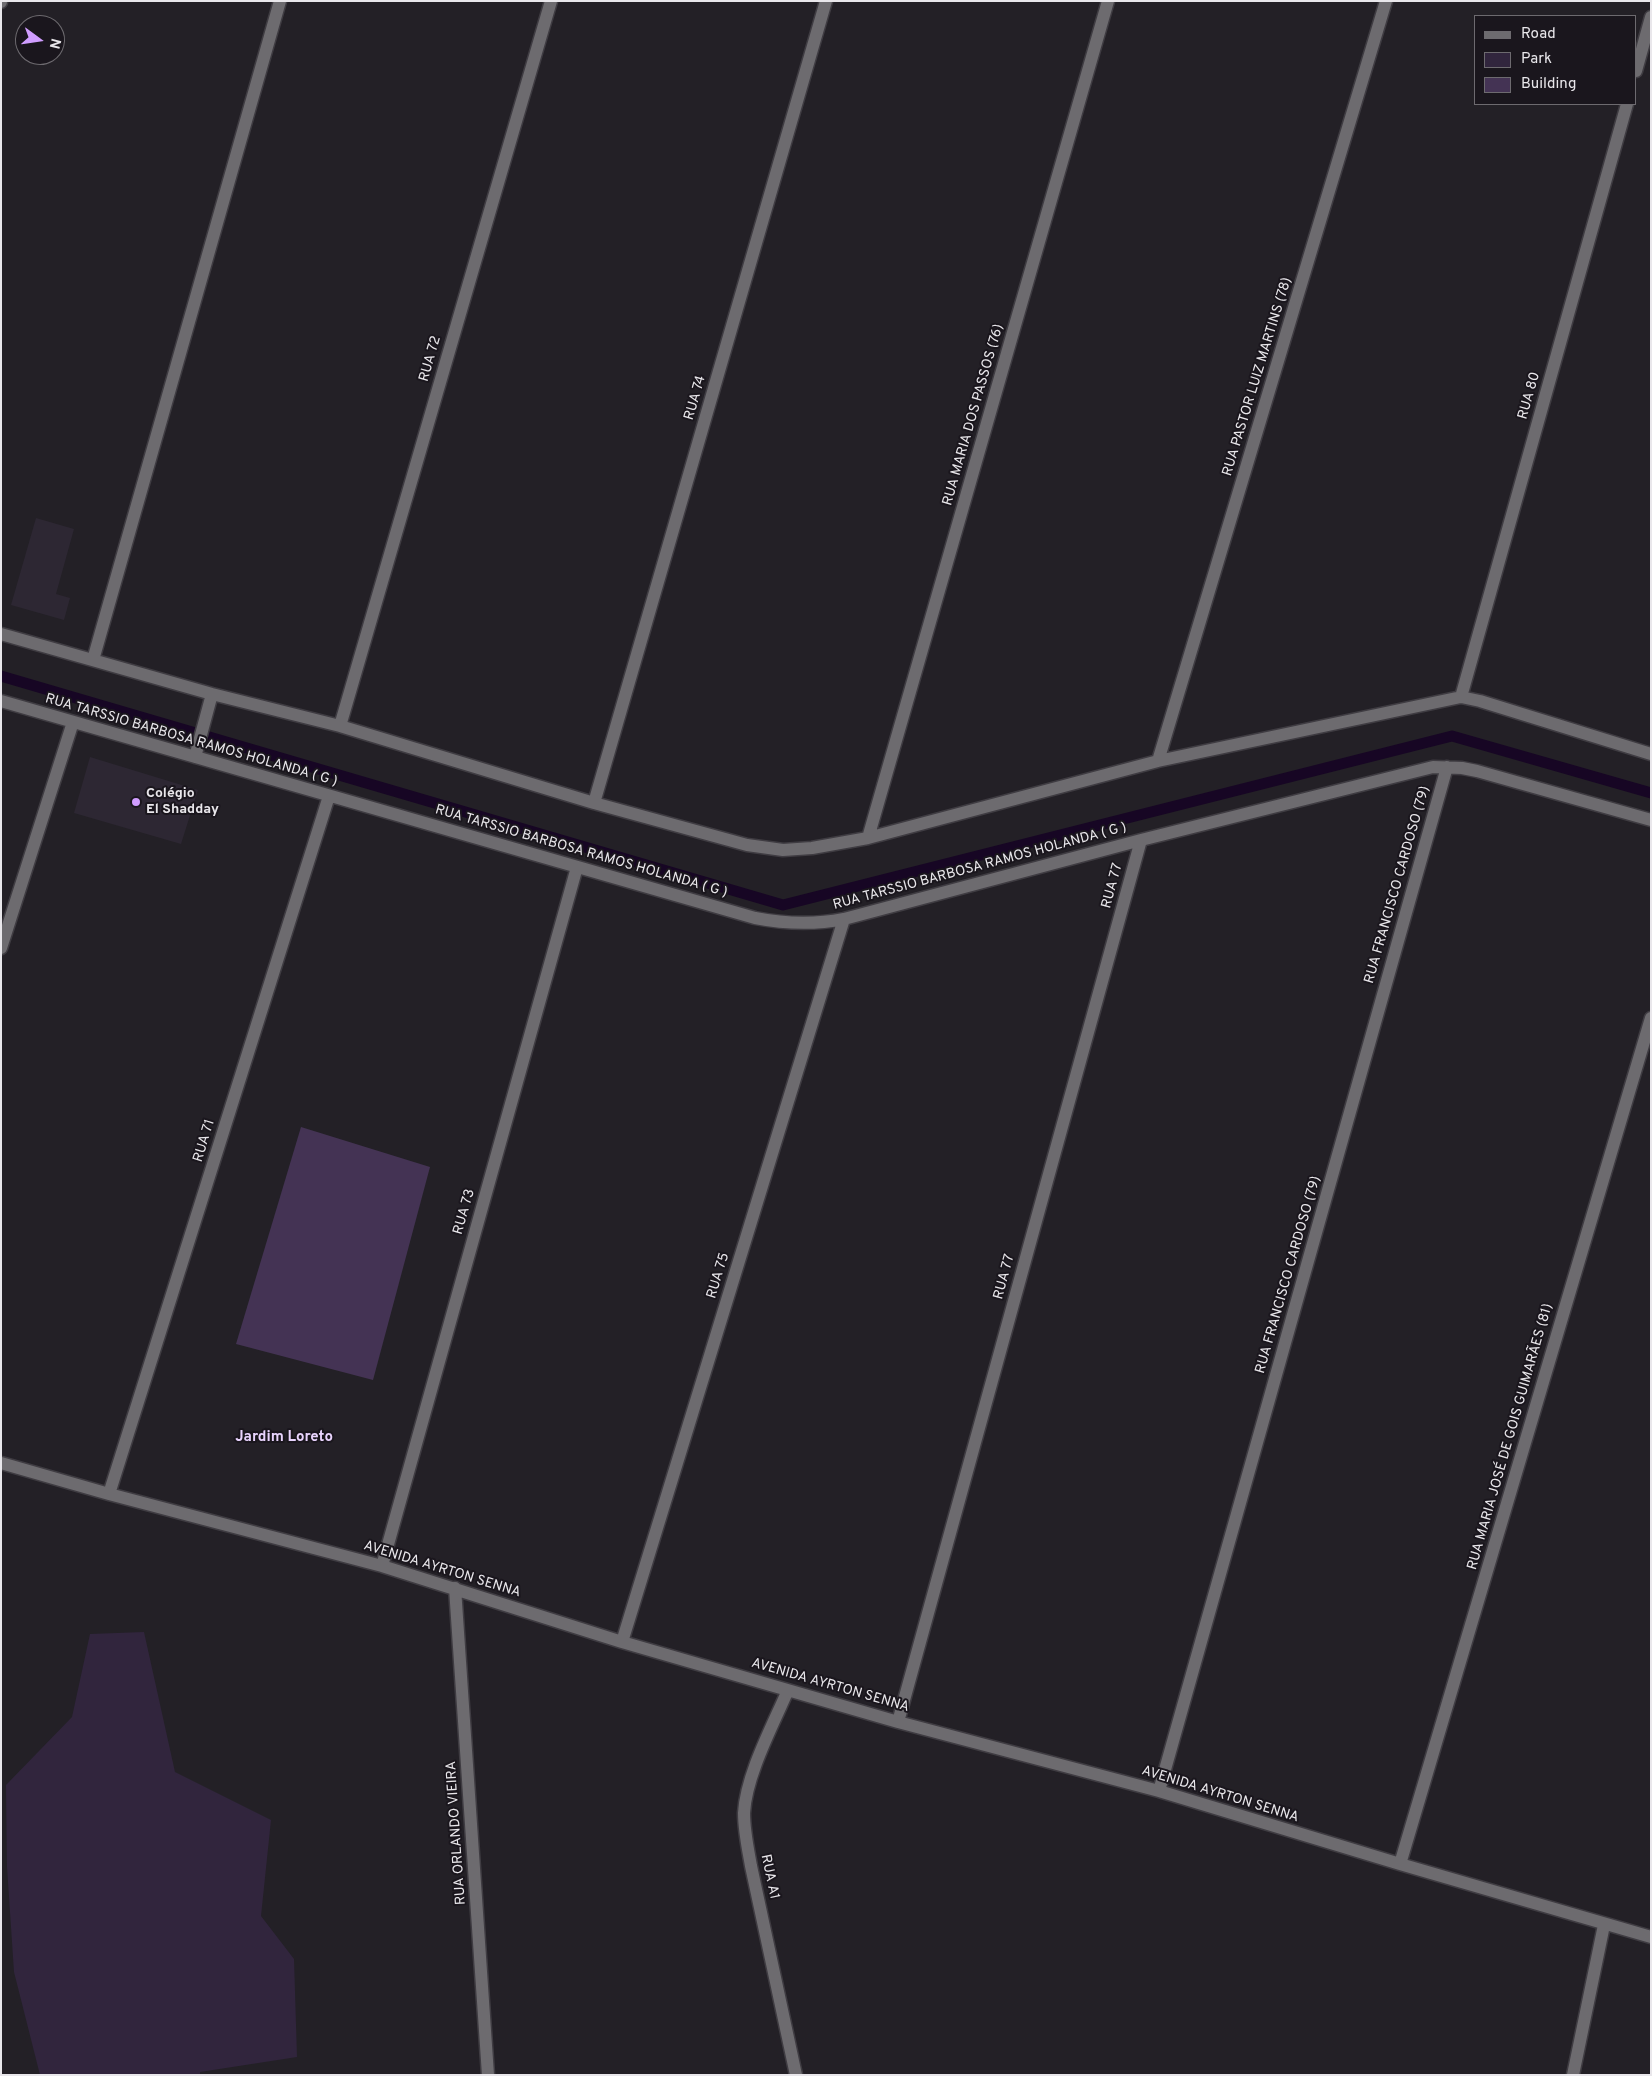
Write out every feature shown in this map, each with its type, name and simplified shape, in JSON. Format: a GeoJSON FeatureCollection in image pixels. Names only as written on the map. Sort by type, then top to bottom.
{"type":"FeatureCollection","features":[{"type":"Feature","properties":{"kind":"street"},"geometry":{"type":"LineString","coordinates":[[93,660],[280,1]]}},
{"type":"Feature","properties":{"kind":"street","name":"RUA 72"},"geometry":{"type":"LineString","coordinates":[[340,726],[551,1]]}},
{"type":"Feature","properties":{"kind":"street","name":"RUA 74"},"geometry":{"type":"LineString","coordinates":[[594,804],[826,1]]}},
{"type":"Feature","properties":{"kind":"street","name":"RUA MARIA DOS PASSOS (76)"},"geometry":{"type":"LineString","coordinates":[[868,838],[1108,1]]}},
{"type":"Feature","properties":{"kind":"street","name":"RUA PASTOR LUIZ MARTINS (78)"},"geometry":{"type":"LineString","coordinates":[[1158,761],[1386,1]]}},
{"type":"Feature","properties":{"kind":"street"},"geometry":{"type":"LineString","coordinates":[[1637,67],[1651,17]]}},
{"type":"Feature","properties":{"kind":"street","name":"RUA 80"},"geometry":{"type":"LineString","coordinates":[[1461,697],[1627,105]]}},
{"type":"Feature","properties":{"kind":"street"},"geometry":{"type":"LineString","coordinates":[[1,634],[212,694],[340,726],[594,804],[747,845],[783,850],[812,848],[868,838],[1158,761],[1461,697],[1651,754]]}},
{"type":"Feature","properties":{"kind":"street"},"geometry":{"type":"LineString","coordinates":[[195,757],[212,694]]}},
{"type":"Feature","properties":{"kind":"street","name":"RUA TARSSIO BARBOSA RAMOS HOLANDA ( G )"},"geometry":{"type":"LineString","coordinates":[[1,701],[763,920],[797,924],[823,923],[844,919],[1141,840],[1420,769],[1447,768],[1477,771],[1651,820]]}},
{"type":"Feature","properties":{"kind":"street"},"geometry":{"type":"LineString","coordinates":[[1,948],[73,722]]}},
{"type":"Feature","properties":{"kind":"street","name":"RUA FRANCISCO CARDOSO (79)"},"geometry":{"type":"LineString","coordinates":[[1159,1791],[1447,768]]}},
{"type":"Feature","properties":{"kind":"street","name":"RUA 71"},"geometry":{"type":"LineString","coordinates":[[109,1494],[329,796]]}},
{"type":"Feature","properties":{"kind":"street","name":"RUA 77"},"geometry":{"type":"LineString","coordinates":[[898,1722],[1141,840]]}},
{"type":"Feature","properties":{"kind":"street","name":"RUA 73"},"geometry":{"type":"LineString","coordinates":[[382,1566],[577,867]]}},
{"type":"Feature","properties":{"kind":"street","name":"RUA 75"},"geometry":{"type":"LineString","coordinates":[[622,1642],[844,919]]}},
{"type":"Feature","properties":{"kind":"street","name":"RUA MARIA JOSÉ DE GOIS GUIMARÃES (81)"},"geometry":{"type":"LineString","coordinates":[[1400,1864],[1651,1018]]}},
{"type":"Feature","properties":{"kind":"street","name":"AVENIDA AYRTON SENNA"},"geometry":{"type":"LineString","coordinates":[[1,1463],[109,1494],[382,1566],[622,1642],[898,1722],[1159,1791],[1651,1937]]}},
{"type":"Feature","properties":{"kind":"street","name":"RUA ORLANDO VIEIRA"},"geometry":{"type":"LineString","coordinates":[[455,1588],[488,2075]]}},
{"type":"Feature","properties":{"kind":"street","name":"RUA A1"},"geometry":{"type":"LineString","coordinates":[[788,1690],[756,1767],[744,1812],[746,1840],[751,1866],[796,2075]]}},
{"type":"Feature","properties":{"kind":"street"},"geometry":{"type":"LineString","coordinates":[[1572,2075],[1604,1924]]}},
{"type":"Feature","properties":{"kind":"shaded area"},"geometry":{"type":"Polygon","coordinates":[[[36,518],[74,529],[56,594],[70,598],[64,620],[11,605],[36,518]]]}},
{"type":"Feature","properties":{"kind":"shaded area","name":"Colégio El Shadday"},"geometry":{"type":"Polygon","coordinates":[[[90,757],[198,790],[181,844],[74,813],[90,757]]]}},
{"type":"Feature","properties":{"kind":"green space"},"geometry":{"type":"Polygon","coordinates":[[[144,1632],[175,1772],[271,1820],[261,1916],[294,1959],[297,2057],[200,2072],[200,2075],[40,2075],[14,1972],[7,1867],[6,1785],[72,1717],[90,1634],[144,1632]]]}},
{"type":"Feature","properties":{"kind":"building"},"geometry":{"type":"Polygon","coordinates":[[[301,1127],[430,1167],[373,1380],[236,1344],[301,1127]]]}},
{"type":"Feature","properties":{"kind":"waterway"},"geometry":{"type":"LineString","coordinates":[[1,676],[783,905],[1452,736],[1651,793]]}},
{"type":"Feature","properties":{"kind":"place","name":"Colégio El Shadday"},"geometry":{"type":"Point","coordinates":[136,802]}},
{"type":"Feature","properties":{"kind":"district","name":"Jardim Loreto"},"geometry":{"type":"Point","coordinates":[284,1438]}}]}
